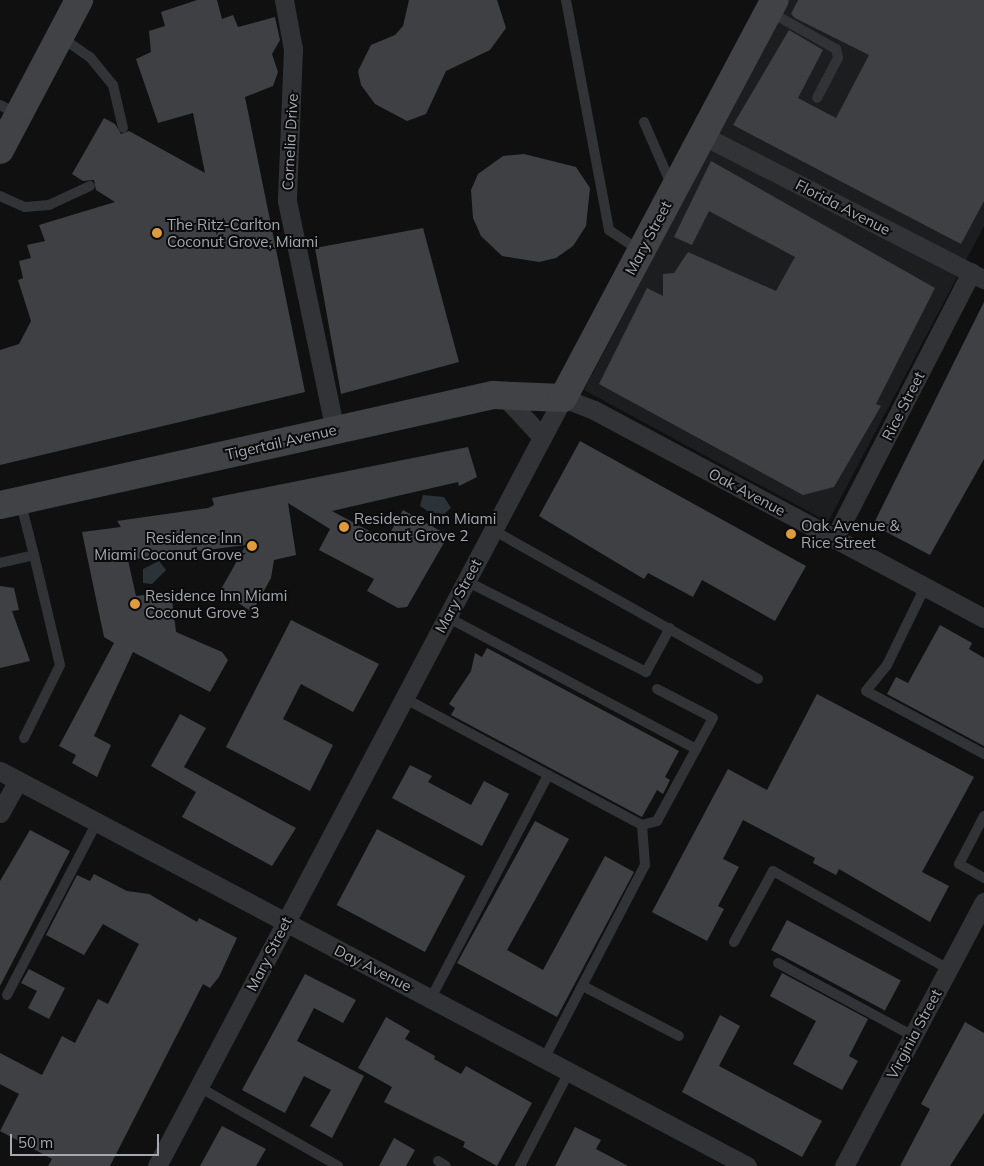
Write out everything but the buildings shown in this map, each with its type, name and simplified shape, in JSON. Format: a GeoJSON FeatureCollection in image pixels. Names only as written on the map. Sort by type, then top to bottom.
{"type":"FeatureCollection","features":[{"type":"Feature","properties":{"kind":"street"},"geometry":{"type":"LineString","coordinates":[[0,150],[9,110],[60,36],[79,0]]}},
{"type":"Feature","properties":{"kind":"street","name":"Cornelia Drive"},"geometry":{"type":"LineString","coordinates":[[284,0],[293,58],[287,201],[335,430]]}},
{"type":"Feature","properties":{"kind":"street","name":"Mary Street"},"geometry":{"type":"LineString","coordinates":[[157,1166],[772,6]]}},
{"type":"Feature","properties":{"kind":"street","name":"Florida Avenue"},"geometry":{"type":"LineString","coordinates":[[702,135],[977,276]]}},
{"type":"Feature","properties":{"kind":"street","name":"Rice Street"},"geometry":{"type":"LineString","coordinates":[[834,539],[977,276]]}},
{"type":"Feature","properties":{"kind":"street"},"geometry":{"type":"LineString","coordinates":[[502,394],[542,437]]}},
{"type":"Feature","properties":{"kind":"street","name":"Tigertail Avenue"},"geometry":{"type":"LineString","coordinates":[[10,503],[502,394],[563,398]]}},
{"type":"Feature","properties":{"kind":"street","name":"Oak Avenue"},"geometry":{"type":"LineString","coordinates":[[563,398],[594,410],[984,618]]}},
{"type":"Feature","properties":{"kind":"street","name":"Day Avenue"},"geometry":{"type":"LineString","coordinates":[[0,771],[747,1166]]}},
{"type":"Feature","properties":{"kind":"street"},"geometry":{"type":"LineString","coordinates":[[0,813],[18,780]]}},
{"type":"Feature","properties":{"kind":"street","name":"Virginia Street"},"geometry":{"type":"LineString","coordinates":[[844,1166],[984,902]]}},
{"type":"Feature","properties":{"kind":"lane"},"geometry":{"type":"LineString","coordinates":[[566,0],[609,230],[640,252]]}},
{"type":"Feature","properties":{"kind":"lane"},"geometry":{"type":"LineString","coordinates":[[772,6],[836,49],[838,58],[817,98]]}},
{"type":"Feature","properties":{"kind":"lane"},"geometry":{"type":"LineString","coordinates":[[60,36],[90,57],[113,85],[123,128]]}},
{"type":"Feature","properties":{"kind":"lane"},"geometry":{"type":"LineString","coordinates":[[644,122],[673,190]]}},
{"type":"Feature","properties":{"kind":"lane"},"geometry":{"type":"LineString","coordinates":[[0,196],[26,207],[49,205],[90,186]]}},
{"type":"Feature","properties":{"kind":"lane"},"geometry":{"type":"LineString","coordinates":[[10,503],[34,555],[60,665],[24,738]]}},
{"type":"Feature","properties":{"kind":"lane"},"geometry":{"type":"LineString","coordinates":[[493,530],[758,679]]}},
{"type":"Feature","properties":{"kind":"lane"},"geometry":{"type":"LineString","coordinates":[[0,563],[34,555]]}},
{"type":"Feature","properties":{"kind":"lane"},"geometry":{"type":"LineString","coordinates":[[466,581],[646,672],[670,628]]}},
{"type":"Feature","properties":{"kind":"lane"},"geometry":{"type":"LineString","coordinates":[[925,587],[887,665],[866,691],[984,754]]}},
{"type":"Feature","properties":{"kind":"lane"},"geometry":{"type":"LineString","coordinates":[[447,617],[696,749]]}},
{"type":"Feature","properties":{"kind":"lane"},"geometry":{"type":"LineString","coordinates":[[404,698],[642,825],[656,821],[713,718],[658,689]]}},
{"type":"Feature","properties":{"kind":"lane"},"geometry":{"type":"LineString","coordinates":[[430,998],[548,775]]}},
{"type":"Feature","properties":{"kind":"lane"},"geometry":{"type":"LineString","coordinates":[[984,816],[959,864],[984,878]]}},
{"type":"Feature","properties":{"kind":"lane"},"geometry":{"type":"LineString","coordinates":[[7,995],[97,822]]}},
{"type":"Feature","properties":{"kind":"lane"},"geometry":{"type":"LineString","coordinates":[[544,1059],[645,865],[642,825]]}},
{"type":"Feature","properties":{"kind":"lane"},"geometry":{"type":"LineString","coordinates":[[734,942],[773,871],[948,969]]}},
{"type":"Feature","properties":{"kind":"lane"},"geometry":{"type":"LineString","coordinates":[[778,963],[913,1036]]}},
{"type":"Feature","properties":{"kind":"lane"},"geometry":{"type":"LineString","coordinates":[[583,986],[679,1036]]}},
{"type":"Feature","properties":{"kind":"lane"},"geometry":{"type":"LineString","coordinates":[[520,1166],[569,1072]]}},
{"type":"Feature","properties":{"kind":"lane"},"geometry":{"type":"LineString","coordinates":[[199,1088],[338,1166]]}},
{"type":"Feature","properties":{"kind":"shaded area"},"geometry":{"type":"Polygon","coordinates":[[[788,0],[984,0],[984,226],[828,522],[584,390],[788,0]]]}},
{"type":"Feature","properties":{"kind":"shaded area"},"geometry":{"type":"Polygon","coordinates":[[[423,495],[444,497],[451,508],[444,514],[429,512],[420,506],[423,495]]]}},
{"type":"Feature","properties":{"kind":"shaded area"},"geometry":{"type":"Polygon","coordinates":[[[159,561],[166,570],[152,584],[143,583],[143,569],[159,561]]]}},
{"type":"Feature","properties":{"kind":"place","name":"The Ritz-Carlton Coconut Grove, Miami"},"geometry":{"type":"Point","coordinates":[157,233]}},
{"type":"Feature","properties":{"kind":"place","name":"Residence Inn Miami Coconut Grove 2"},"geometry":{"type":"Point","coordinates":[344,527]}},
{"type":"Feature","properties":{"kind":"place","name":"Oak Avenue & Rice Street"},"geometry":{"type":"Point","coordinates":[791,534]}},
{"type":"Feature","properties":{"kind":"place","name":"Residence Inn Miami Coconut Grove"},"geometry":{"type":"Point","coordinates":[252,546]}},
{"type":"Feature","properties":{"kind":"place","name":"Residence Inn Miami Coconut Grove 3"},"geometry":{"type":"Point","coordinates":[135,604]}}]}
